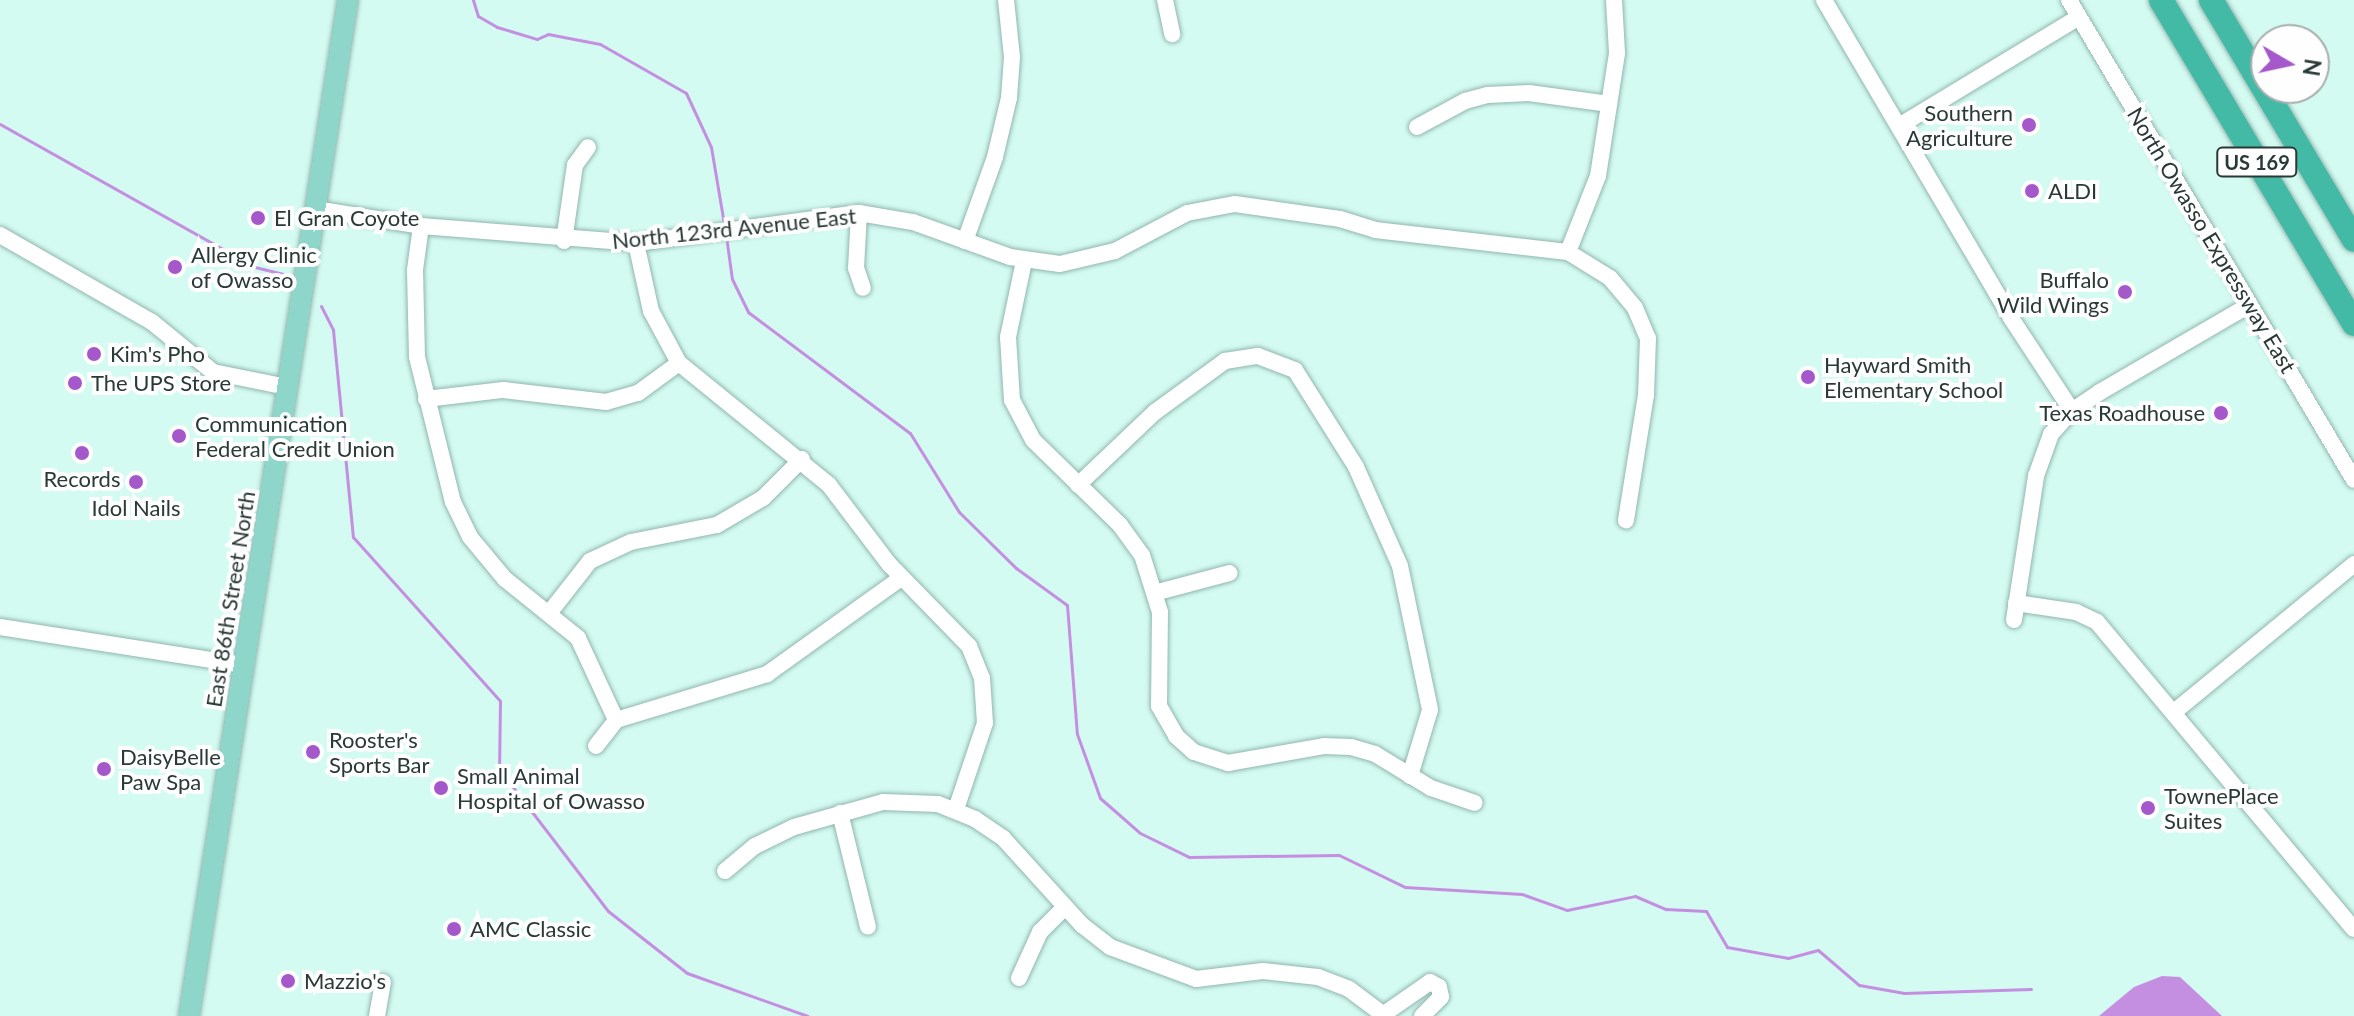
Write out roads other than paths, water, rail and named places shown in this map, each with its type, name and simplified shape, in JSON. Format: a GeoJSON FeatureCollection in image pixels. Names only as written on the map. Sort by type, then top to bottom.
{"type":"FeatureCollection","features":[{"type":"Feature","properties":{"kind":"highway","name":"US 169"},"geometry":{"type":"LineString","coordinates":[[2161,0],[2354,324]]}},
{"type":"Feature","properties":{"kind":"highway","name":"US 169"},"geometry":{"type":"LineString","coordinates":[[2211,0],[2354,240]]}},
{"type":"Feature","properties":{"kind":"main road","name":"East 86th Street North"},"geometry":{"type":"LineString","coordinates":[[189,1016],[348,0]]}},
{"type":"Feature","properties":{"kind":"street"},"geometry":{"type":"LineString","coordinates":[[965,241],[995,157],[1009,98],[1012,49],[1006,0]]}},
{"type":"Feature","properties":{"kind":"street"},"geometry":{"type":"LineString","coordinates":[[1165,0],[1172,34]]}},
{"type":"Feature","properties":{"kind":"street"},"geometry":{"type":"LineString","coordinates":[[1568,252],[1594,193],[1617,53],[1614,0]]}},
{"type":"Feature","properties":{"kind":"street"},"geometry":{"type":"LineString","coordinates":[[1824,0],[2072,411]]}},
{"type":"Feature","properties":{"kind":"street","name":"North Owasso Expressway East"},"geometry":{"type":"LineString","coordinates":[[2069,0],[2354,480]]}},
{"type":"Feature","properties":{"kind":"street"},"geometry":{"type":"LineString","coordinates":[[1899,126],[2079,17]]}},
{"type":"Feature","properties":{"kind":"street"},"geometry":{"type":"LineString","coordinates":[[1417,127],[1465,101],[1488,95],[1529,93],[1609,104]]}},
{"type":"Feature","properties":{"kind":"street"},"geometry":{"type":"LineString","coordinates":[[564,241],[575,165],[588,147]]}},
{"type":"Feature","properties":{"kind":"street","name":"North 123rd Avenue East"},"geometry":{"type":"LineString","coordinates":[[315,209],[421,226],[564,241],[636,243],[859,213],[913,222],[1024,261],[1088,261],[1187,213],[1235,204],[1328,216],[1375,230],[1568,252],[1610,278],[1644,326],[1649,369],[1626,520]]}},
{"type":"Feature","properties":{"kind":"street"},"geometry":{"type":"LineString","coordinates":[[859,213],[856,268],[863,288]]}},
{"type":"Feature","properties":{"kind":"street"},"geometry":{"type":"LineString","coordinates":[[421,226],[414,325],[426,399],[447,484],[470,537],[505,579],[550,612],[587,654],[616,720]]}},
{"type":"Feature","properties":{"kind":"street"},"geometry":{"type":"LineString","coordinates":[[0,235],[152,322],[213,372],[287,387]]}},
{"type":"Feature","properties":{"kind":"street"},"geometry":{"type":"LineString","coordinates":[[636,243],[651,311],[679,363],[802,459],[829,485],[901,578],[959,632],[982,678],[985,723],[956,809]]}},
{"type":"Feature","properties":{"kind":"street"},"geometry":{"type":"LineString","coordinates":[[1024,261],[1008,337],[1008,386],[1033,440],[1132,540],[1158,592],[1159,706],[1176,736],[1205,757],[1241,763],[1339,746],[1375,754],[1410,776],[1475,803]]}},
{"type":"Feature","properties":{"kind":"street"},"geometry":{"type":"LineString","coordinates":[[2014,620],[2036,476],[2051,434],[2072,411],[2248,306]]}},
{"type":"Feature","properties":{"kind":"street"},"geometry":{"type":"LineString","coordinates":[[1078,485],[1206,372],[1241,355],[1280,361],[1306,383],[1356,467],[1400,566],[1430,710],[1410,776]]}},
{"type":"Feature","properties":{"kind":"street"},"geometry":{"type":"LineString","coordinates":[[426,399],[503,390],[606,402],[638,393],[679,363]]}},
{"type":"Feature","properties":{"kind":"street"},"geometry":{"type":"LineString","coordinates":[[550,612],[571,581],[601,555],[631,542],[717,525],[763,498],[802,459]]}},
{"type":"Feature","properties":{"kind":"street"},"geometry":{"type":"LineString","coordinates":[[2174,712],[2354,564]]}},
{"type":"Feature","properties":{"kind":"street"},"geometry":{"type":"LineString","coordinates":[[1158,592],[1230,573]]}},
{"type":"Feature","properties":{"kind":"street"},"geometry":{"type":"LineString","coordinates":[[596,746],[616,720],[767,674],[901,578]]}},
{"type":"Feature","properties":{"kind":"street"},"geometry":{"type":"LineString","coordinates":[[2016,603],[2076,612],[2097,622],[2354,929]]}},
{"type":"Feature","properties":{"kind":"street"},"geometry":{"type":"LineString","coordinates":[[0,627],[244,665]]}},
{"type":"Feature","properties":{"kind":"street"},"geometry":{"type":"LineString","coordinates":[[725,871],[767,838],[840,813],[900,799],[956,809],[1003,838],[1065,907],[1110,947],[1184,976],[1301,973],[1349,989],[1384,1015],[1430,982],[1439,987],[1441,997],[1422,1016]]}},
{"type":"Feature","properties":{"kind":"street"},"geometry":{"type":"LineString","coordinates":[[840,813],[868,927]]}},
{"type":"Feature","properties":{"kind":"street"},"geometry":{"type":"LineString","coordinates":[[1019,978],[1040,932],[1065,907]]}},
{"type":"Feature","properties":{"kind":"street"},"geometry":{"type":"LineString","coordinates":[[377,1016],[383,983]]}},
{"type":"Feature","properties":{"kind":"waterway"},"geometry":{"type":"LineString","coordinates":[[473,0],[478,16],[497,27],[537,39],[548,34],[600,44],[686,93],[711,147],[724,224]]}},
{"type":"Feature","properties":{"kind":"waterway"},"geometry":{"type":"LineString","coordinates":[[0,124],[255,267],[284,274]]}},
{"type":"Feature","properties":{"kind":"waterway"},"geometry":{"type":"LineString","coordinates":[[726,236],[732,279],[748,312],[910,433],[959,512],[1016,568],[1067,605],[1077,734],[1100,798],[1140,833],[1189,857],[1339,855],[1405,887],[1522,894],[1567,910],[1635,896],[1666,909],[1706,911],[1727,947],[1788,958],[1818,950],[1859,985],[1904,993],[2031,989]]}},
{"type":"Feature","properties":{"kind":"waterway"},"geometry":{"type":"LineString","coordinates":[[321,306],[333,330],[353,537],[500,701],[499,769],[608,911],[687,973],[808,1016]]}},
{"type":"Feature","properties":{"kind":"place","name":"Southern Agriculture"},"geometry":{"type":"Point","coordinates":[2029,125]}},
{"type":"Feature","properties":{"kind":"place","name":"ALDI"},"geometry":{"type":"Point","coordinates":[2032,191]}},
{"type":"Feature","properties":{"kind":"place","name":"El Gran Coyote"},"geometry":{"type":"Point","coordinates":[258,218]}},
{"type":"Feature","properties":{"kind":"place","name":"Allergy Clinic of Owasso"},"geometry":{"type":"Point","coordinates":[175,267]}},
{"type":"Feature","properties":{"kind":"place","name":"Buffalo Wild Wings"},"geometry":{"type":"Point","coordinates":[2125,292]}},
{"type":"Feature","properties":{"kind":"place","name":"Kim's Pho"},"geometry":{"type":"Point","coordinates":[94,354]}},
{"type":"Feature","properties":{"kind":"place","name":"Hayward Smith Elementary School"},"geometry":{"type":"Point","coordinates":[1808,377]}},
{"type":"Feature","properties":{"kind":"place","name":"The UPS Store"},"geometry":{"type":"Point","coordinates":[75,383]}},
{"type":"Feature","properties":{"kind":"place","name":"Texas Roadhouse"},"geometry":{"type":"Point","coordinates":[2221,413]}},
{"type":"Feature","properties":{"kind":"place","name":"Communication Federal Credit Union"},"geometry":{"type":"Point","coordinates":[179,436]}},
{"type":"Feature","properties":{"kind":"place","name":"Records"},"geometry":{"type":"Point","coordinates":[82,453]}},
{"type":"Feature","properties":{"kind":"place","name":"Idol Nails"},"geometry":{"type":"Point","coordinates":[136,482]}},
{"type":"Feature","properties":{"kind":"place","name":"Rooster's Sports Bar"},"geometry":{"type":"Point","coordinates":[313,752]}},
{"type":"Feature","properties":{"kind":"place","name":"DaisyBelle Paw Spa"},"geometry":{"type":"Point","coordinates":[104,769]}},
{"type":"Feature","properties":{"kind":"place","name":"Small Animal Hospital of Owasso"},"geometry":{"type":"Point","coordinates":[441,788]}},
{"type":"Feature","properties":{"kind":"place","name":"TownePlace Suites"},"geometry":{"type":"Point","coordinates":[2148,808]}},
{"type":"Feature","properties":{"kind":"place","name":"AMC Classic"},"geometry":{"type":"Point","coordinates":[454,929]}},
{"type":"Feature","properties":{"kind":"place","name":"Mazzio's"},"geometry":{"type":"Point","coordinates":[288,981]}}]}
